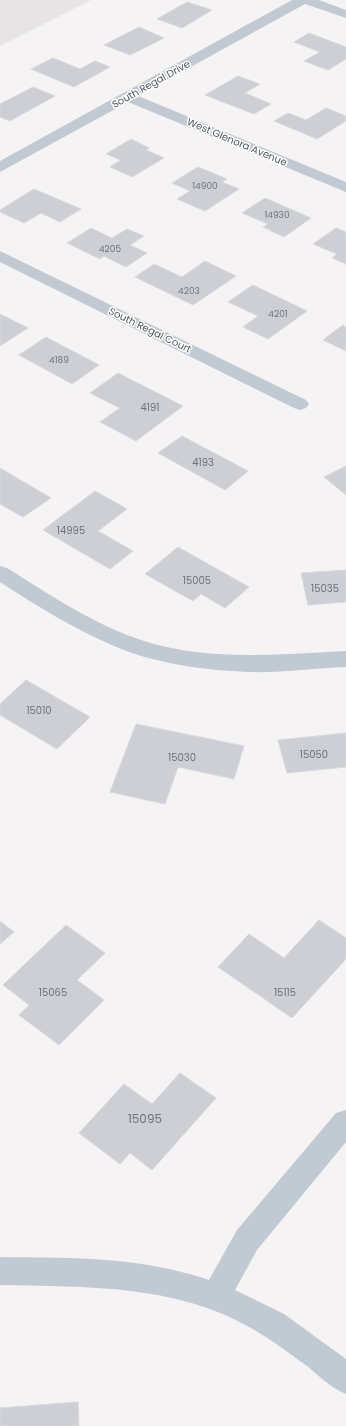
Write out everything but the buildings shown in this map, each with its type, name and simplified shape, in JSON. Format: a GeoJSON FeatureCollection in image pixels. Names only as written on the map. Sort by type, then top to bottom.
{"type":"FeatureCollection","features":[{"type":"Feature","properties":{"kind":"street","name":"South Regal Drive"},"geometry":{"type":"LineString","coordinates":[[0,167],[302,0]]}},
{"type":"Feature","properties":{"kind":"street"},"geometry":{"type":"LineString","coordinates":[[307,0],[346,14]]}},
{"type":"Feature","properties":{"kind":"street","name":"West Glenora Avenue"},"geometry":{"type":"LineString","coordinates":[[128,96],[346,187]]}},
{"type":"Feature","properties":{"kind":"street","name":"South Regal Court"},"geometry":{"type":"LineString","coordinates":[[0,256],[300,404]]}},
{"type":"Feature","properties":{"kind":"street"},"geometry":{"type":"LineString","coordinates":[[0,574],[60,611],[123,641],[171,655],[214,662],[251,664],[346,658]]}},
{"type":"Feature","properties":{"kind":"street"},"geometry":{"type":"LineString","coordinates":[[215,1297],[247,1240],[346,1122]]}},
{"type":"Feature","properties":{"kind":"street"},"geometry":{"type":"LineString","coordinates":[[0,1271],[118,1274],[165,1282],[215,1297],[262,1318],[315,1353],[346,1379]]}},
{"type":"Feature","properties":{"kind":"shaded area"},"geometry":{"type":"Polygon","coordinates":[[[0,0],[91,0],[0,46],[0,0]]]}}]}
